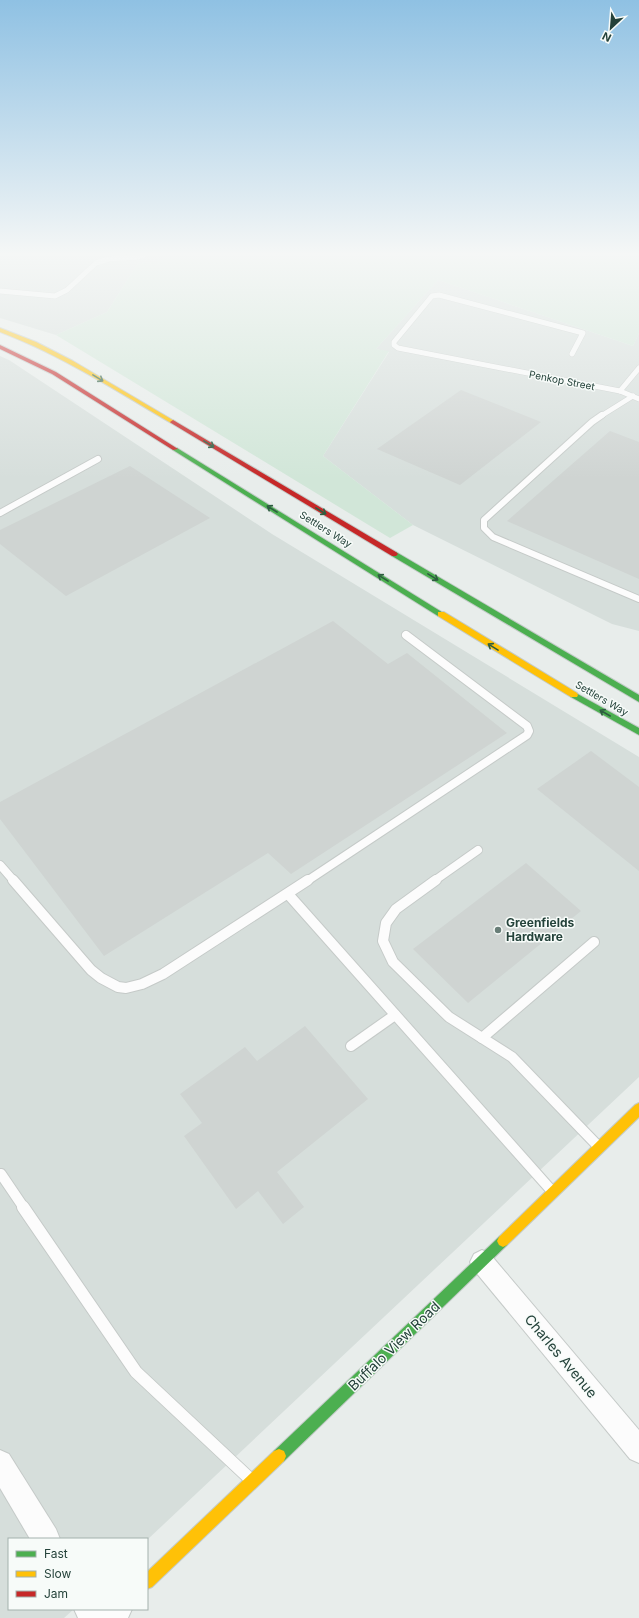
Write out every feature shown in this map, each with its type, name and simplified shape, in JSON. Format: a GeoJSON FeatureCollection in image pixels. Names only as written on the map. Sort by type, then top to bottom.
{"type":"FeatureCollection","features":[{"type":"Feature","properties":{"kind":"main road","name":"Settlers Way"},"geometry":{"type":"LineString","coordinates":[[0,330],[34,343],[71,362],[639,699]]}},
{"type":"Feature","properties":{"kind":"main road","name":"Settlers Way"},"geometry":{"type":"LineString","coordinates":[[0,347],[54,373],[518,662],[639,732]]}},
{"type":"Feature","properties":{"kind":"main road","name":"Buffalo View Road"},"geometry":{"type":"LineString","coordinates":[[148,1581],[482,1262],[639,1109]]}},
{"type":"Feature","properties":{"kind":"street","name":"Charles Avenue"},"geometry":{"type":"LineString","coordinates":[[482,1262],[639,1450]]}},
{"type":"Feature","properties":{"kind":"street"},"geometry":{"type":"LineString","coordinates":[[0,1463],[45,1538]]}},
{"type":"Feature","properties":{"kind":"street"},"geometry":{"type":"LineString","coordinates":[[109,1618],[117,1610]]}},
{"type":"Feature","properties":{"kind":"lane","name":"Penkop Street"},"geometry":{"type":"LineString","coordinates":[[406,328],[394,342],[398,348],[620,391],[636,398]]}},
{"type":"Feature","properties":{"kind":"lane","name":"Penkop Street"},"geometry":{"type":"LineString","coordinates":[[562,328],[583,333],[572,354]]}},
{"type":"Feature","properties":{"kind":"lane"},"geometry":{"type":"LineString","coordinates":[[620,391],[639,368]]}},
{"type":"Feature","properties":{"kind":"lane"},"geometry":{"type":"LineString","coordinates":[[636,398],[592,422],[484,520],[482,526],[485,532],[493,537],[639,599]]}},
{"type":"Feature","properties":{"kind":"lane"},"geometry":{"type":"LineString","coordinates":[[0,513],[98,459]]}},
{"type":"Feature","properties":{"kind":"lane"},"geometry":{"type":"LineString","coordinates":[[0,865],[91,970],[106,983],[123,989],[143,986],[288,894],[527,735],[529,731],[527,726],[406,635]]}},
{"type":"Feature","properties":{"kind":"lane"},"geometry":{"type":"LineString","coordinates":[[478,850],[396,908],[386,923],[383,940],[393,962],[426,995],[449,1017],[512,1057],[599,1147]]}},
{"type":"Feature","properties":{"kind":"lane"},"geometry":{"type":"LineString","coordinates":[[288,894],[553,1192]]}},
{"type":"Feature","properties":{"kind":"lane"},"geometry":{"type":"LineString","coordinates":[[482,1038],[594,942]]}},
{"type":"Feature","properties":{"kind":"lane"},"geometry":{"type":"LineString","coordinates":[[352,1046],[395,1015]]}},
{"type":"Feature","properties":{"kind":"lane"},"geometry":{"type":"LineString","coordinates":[[1,1174],[136,1372],[253,1482]]}},
{"type":"Feature","properties":{"kind":"shaded area"},"geometry":{"type":"Polygon","coordinates":[[[31,328],[73,328],[56,335],[31,328]]]}},
{"type":"Feature","properties":{"kind":"shaded area"},"geometry":{"type":"Polygon","coordinates":[[[395,328],[578,328],[633,346],[639,333],[639,631],[612,624],[413,525],[323,456],[389,352],[376,349],[395,328]]]}},
{"type":"Feature","properties":{"kind":"shaded area"},"geometry":{"type":"Polygon","coordinates":[[[0,356],[9,360],[272,534],[639,757],[639,1077],[148,1539],[8,1538],[8,1610],[73,1610],[64,1618],[0,1618],[0,356]]]}},
{"type":"Feature","properties":{"kind":"green space"},"geometry":{"type":"Polygon","coordinates":[[[73,328],[395,328],[376,349],[389,351],[323,456],[413,525],[390,538],[56,335],[73,328]]]}},
{"type":"Feature","properties":{"kind":"green space"},"geometry":{"type":"Polygon","coordinates":[[[578,328],[639,328],[639,333],[633,346],[578,328]]]}},
{"type":"Feature","properties":{"kind":"building"},"geometry":{"type":"Polygon","coordinates":[[[461,390],[541,422],[460,485],[377,449],[461,390]]]}},
{"type":"Feature","properties":{"kind":"building"},"geometry":{"type":"Polygon","coordinates":[[[610,431],[639,442],[639,579],[507,521],[610,431]]]}},
{"type":"Feature","properties":{"kind":"building"},"geometry":{"type":"Polygon","coordinates":[[[130,466],[210,518],[66,596],[0,544],[0,530],[130,466]]]}},
{"type":"Feature","properties":{"kind":"building"},"geometry":{"type":"Polygon","coordinates":[[[333,621],[388,664],[407,653],[507,733],[291,874],[268,853],[104,956],[0,819],[0,802],[333,621]]]}},
{"type":"Feature","properties":{"kind":"building"},"geometry":{"type":"Polygon","coordinates":[[[591,751],[639,787],[639,871],[537,789],[591,751]]]}},
{"type":"Feature","properties":{"kind":"building","name":"Greenfields Hardware"},"geometry":{"type":"Polygon","coordinates":[[[526,863],[581,911],[468,1003],[413,949],[526,863]]]}},
{"type":"Feature","properties":{"kind":"building"},"geometry":{"type":"Polygon","coordinates":[[[305,1026],[368,1099],[277,1172],[304,1207],[283,1224],[258,1191],[236,1209],[184,1136],[202,1123],[180,1094],[245,1047],[257,1061],[305,1026]]]}},
{"type":"Feature","properties":{"kind":"traffic: fast"},"geometry":{"type":"LineString","coordinates":[[175,449],[441,614]]}},
{"type":"Feature","properties":{"kind":"traffic: fast"},"geometry":{"type":"LineString","coordinates":[[394,554],[639,699]]}},
{"type":"Feature","properties":{"kind":"traffic: fast"},"geometry":{"type":"LineString","coordinates":[[574,695],[639,732]]}},
{"type":"Feature","properties":{"kind":"traffic: fast"},"geometry":{"type":"LineString","coordinates":[[279,1456],[503,1241]]}},
{"type":"Feature","properties":{"kind":"traffic: slow"},"geometry":{"type":"LineString","coordinates":[[0,330],[34,343],[71,362],[173,422]]}},
{"type":"Feature","properties":{"kind":"traffic: slow"},"geometry":{"type":"LineString","coordinates":[[441,614],[574,695]]}},
{"type":"Feature","properties":{"kind":"traffic: slow"},"geometry":{"type":"LineString","coordinates":[[503,1241],[639,1109]]}},
{"type":"Feature","properties":{"kind":"traffic: slow"},"geometry":{"type":"LineString","coordinates":[[148,1581],[279,1456]]}},
{"type":"Feature","properties":{"kind":"traffic: jam"},"geometry":{"type":"LineString","coordinates":[[0,347],[54,373],[175,449]]}},
{"type":"Feature","properties":{"kind":"traffic: jam"},"geometry":{"type":"LineString","coordinates":[[173,422],[394,554]]}},
{"type":"Feature","properties":{"kind":"place","name":"Greenfields Hardware"},"geometry":{"type":"Point","coordinates":[498,930]}}]}
